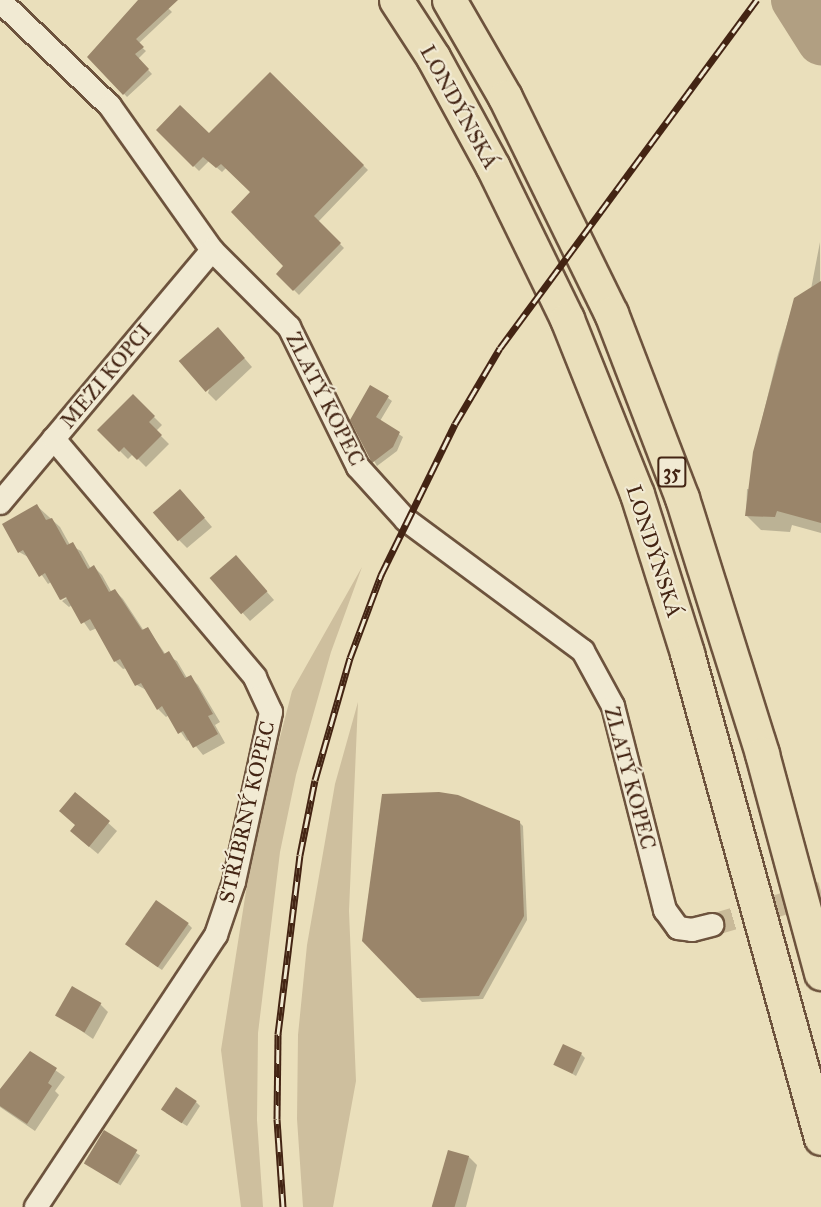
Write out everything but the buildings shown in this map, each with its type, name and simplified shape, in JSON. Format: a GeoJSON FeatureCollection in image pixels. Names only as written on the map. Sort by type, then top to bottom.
{"type":"FeatureCollection","features":[{"type":"Feature","properties":{"kind":"highway","name":"LONDÝNSKÁ"},"geometry":{"type":"LineString","coordinates":[[396,0],[433,57],[493,167],[567,319],[637,494],[687,653],[821,1138]]}},
{"type":"Feature","properties":{"kind":"highway","name":"LONDÝNSKÁ"},"geometry":{"type":"LineString","coordinates":[[449,0],[505,97],[611,312],[682,498],[762,754],[821,973]]}},
{"type":"Feature","properties":{"kind":"street","name":"ZLATÝ KOPEC"},"geometry":{"type":"LineString","coordinates":[[0,1],[110,106],[212,250],[289,327],[357,467],[406,520],[582,651],[613,706],[665,910],[678,928],[692,930],[712,925]]}},
{"type":"Feature","properties":{"kind":"street","name":"MEZI KOPCI"},"geometry":{"type":"LineString","coordinates":[[0,503],[212,250]]}},
{"type":"Feature","properties":{"kind":"street","name":"STŘÍBRNÝ KOPEC"},"geometry":{"type":"LineString","coordinates":[[36,1207],[216,935],[234,882],[271,712],[255,677],[54,439]]}},
{"type":"Feature","properties":{"kind":"shaded area"},"geometry":{"type":"Polygon","coordinates":[[[362,567],[331,652],[296,775],[280,852],[258,1033],[257,1120],[263,1207],[241,1207],[221,1050],[255,834],[292,691],[362,567]]]}},
{"type":"Feature","properties":{"kind":"shaded area"},"geometry":{"type":"Polygon","coordinates":[[[358,702],[349,911],[356,1081],[333,1207],[303,1207],[297,1119],[298,1035],[307,945],[335,784],[358,702]]]}},
{"type":"Feature","properties":{"kind":"waterway"},"geometry":{"type":"LineString","coordinates":[[795,0],[821,41]]}},
{"type":"Feature","properties":{"kind":"tunnel"},"geometry":{"type":"LineString","coordinates":[[712,925],[821,893]]}},
{"type":"Feature","properties":{"kind":"railway"},"geometry":{"type":"LineString","coordinates":[[283,1207],[277,1119],[278,1034],[300,855],[315,780],[350,658],[381,575],[455,424],[500,348],[757,0]]}}]}
